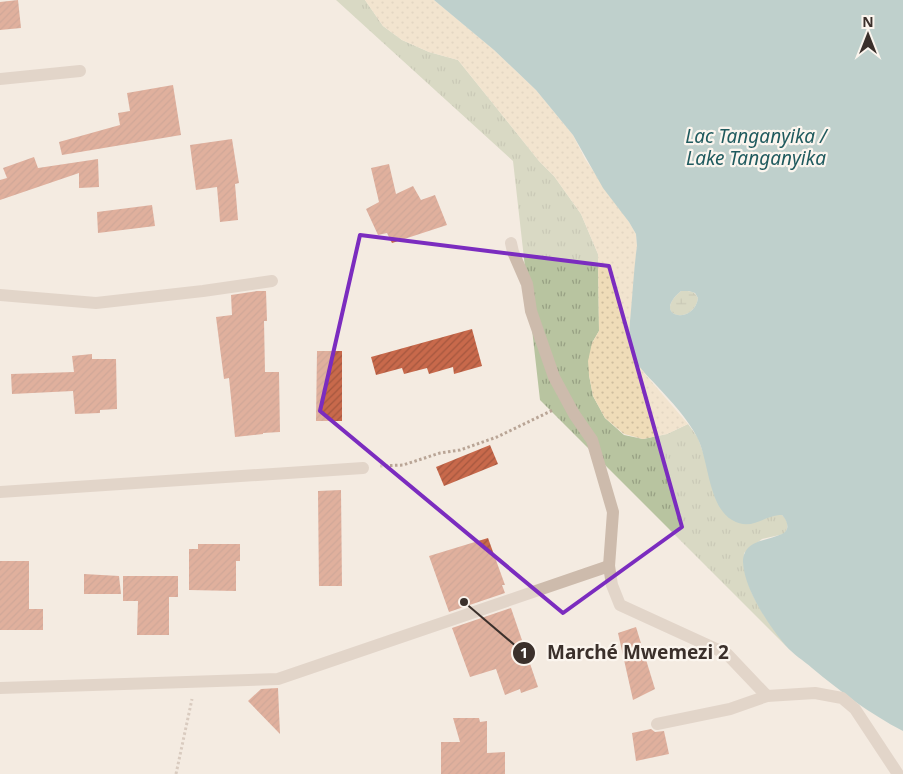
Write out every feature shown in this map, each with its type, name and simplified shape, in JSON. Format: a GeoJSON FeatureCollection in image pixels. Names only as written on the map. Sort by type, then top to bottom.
{"type":"FeatureCollection","features":[{"type":"Feature","properties":{"kind":"street"},"geometry":{"type":"LineString","coordinates":[[0,79],[80,71]]}},
{"type":"Feature","properties":{"kind":"street"},"geometry":{"type":"LineString","coordinates":[[511,243],[527,284],[533,319],[554,377],[592,440],[613,512],[609,566],[612,584],[620,605],[727,654],[767,696]]}},
{"type":"Feature","properties":{"kind":"street"},"geometry":{"type":"LineString","coordinates":[[0,295],[96,303],[272,281]]}},
{"type":"Feature","properties":{"kind":"street"},"geometry":{"type":"LineString","coordinates":[[0,492],[363,468]]}},
{"type":"Feature","properties":{"kind":"street"},"geometry":{"type":"LineString","coordinates":[[0,688],[278,679],[609,566]]}},
{"type":"Feature","properties":{"kind":"street"},"geometry":{"type":"LineString","coordinates":[[657,724],[730,709],[767,696],[815,693],[842,698],[855,709],[898,774]]}},
{"type":"Feature","properties":{"kind":"path"},"geometry":{"type":"LineString","coordinates":[[363,468],[403,465],[440,453],[460,450],[497,437],[568,403]]}},
{"type":"Feature","properties":{"kind":"path"},"geometry":{"type":"LineString","coordinates":[[176,774],[196,681]]}},
{"type":"Feature","properties":{"kind":"highlighted area"},"geometry":{"type":"Polygon","coordinates":[[[360,235],[609,266],[682,527],[563,613],[320,411],[360,235]]]}},
{"type":"Feature","properties":{"kind":"green space"},"geometry":{"type":"Polygon","coordinates":[[[336,0],[365,0],[383,26],[402,40],[429,52],[458,60],[539,161],[554,176],[581,214],[598,254],[599,331],[592,343],[589,375],[593,396],[605,418],[624,435],[643,439],[667,434],[688,424],[698,438],[705,458],[776,515],[782,515],[785,518],[787,527],[784,534],[762,539],[744,553],[744,566],[751,591],[757,603],[787,647],[540,400],[513,161],[336,0]]]}},
{"type":"Feature","properties":{"kind":"green space"},"geometry":{"type":"Polygon","coordinates":[[[681,291],[693,292],[698,298],[695,307],[689,312],[683,315],[676,315],[670,307],[681,291]]]}},
{"type":"Feature","properties":{"kind":"sand"},"geometry":{"type":"Polygon","coordinates":[[[365,0],[434,0],[494,50],[536,90],[573,135],[585,159],[636,234],[637,246],[630,324],[631,348],[644,373],[688,424],[667,434],[643,439],[624,434],[605,418],[593,396],[588,361],[592,343],[599,331],[598,254],[581,214],[554,176],[539,161],[458,60],[429,52],[402,40],[383,26],[365,0]]]}},
{"type":"Feature","properties":{"kind":"water","name":"Lac Tanganyika / Lake Tanganyika"},"geometry":{"type":"Polygon","coordinates":[[[434,0],[903,0],[903,731],[856,702],[792,652],[758,607],[744,573],[744,555],[751,545],[785,532],[787,525],[785,520],[782,515],[769,517],[752,524],[739,523],[724,513],[718,504],[697,437],[684,416],[641,369],[633,354],[630,344],[630,330],[637,246],[636,234],[603,188],[573,135],[536,90],[494,50],[434,0]],[[681,291],[673,300],[670,307],[676,315],[683,315],[695,307],[698,298],[695,293],[681,291]]]}},
{"type":"Feature","properties":{"kind":"building"},"geometry":{"type":"Polygon","coordinates":[[[18,0],[21,28],[0,30],[0,2],[18,0]]]}},
{"type":"Feature","properties":{"kind":"building"},"geometry":{"type":"Polygon","coordinates":[[[173,85],[181,135],[62,155],[59,142],[120,125],[118,113],[130,111],[127,93],[173,85]]]}},
{"type":"Feature","properties":{"kind":"building"},"geometry":{"type":"Polygon","coordinates":[[[232,139],[239,183],[235,184],[238,220],[220,222],[217,187],[196,190],[190,145],[232,139]]]}},
{"type":"Feature","properties":{"kind":"building"},"geometry":{"type":"Polygon","coordinates":[[[34,157],[38,168],[98,159],[99,187],[79,188],[79,173],[0,200],[0,180],[7,178],[3,168],[34,157]]]}},
{"type":"Feature","properties":{"kind":"building"},"geometry":{"type":"Polygon","coordinates":[[[389,164],[396,194],[413,186],[421,200],[435,195],[447,225],[392,243],[387,233],[378,235],[366,209],[379,202],[371,168],[389,164]]]}},
{"type":"Feature","properties":{"kind":"building"},"geometry":{"type":"Polygon","coordinates":[[[152,205],[155,226],[98,233],[97,212],[152,205]]]}},
{"type":"Feature","properties":{"kind":"building"},"geometry":{"type":"Polygon","coordinates":[[[266,291],[267,321],[264,321],[265,372],[279,372],[280,432],[235,437],[229,378],[224,379],[216,317],[232,315],[231,295],[266,291]]]}},
{"type":"Feature","properties":{"kind":"building"},"geometry":{"type":"Polygon","coordinates":[[[472,329],[482,366],[454,374],[453,367],[429,374],[427,368],[404,374],[402,368],[376,375],[371,357],[472,329]]]}},
{"type":"Feature","properties":{"kind":"building"},"geometry":{"type":"Polygon","coordinates":[[[317,351],[342,351],[342,421],[316,421],[317,351]]]}},
{"type":"Feature","properties":{"kind":"building"},"geometry":{"type":"Polygon","coordinates":[[[92,354],[92,359],[116,359],[117,409],[100,410],[100,413],[75,414],[73,391],[12,394],[11,374],[74,372],[72,356],[92,354]]]}},
{"type":"Feature","properties":{"kind":"building"},"geometry":{"type":"Polygon","coordinates":[[[490,445],[498,464],[444,486],[436,467],[490,445]]]}},
{"type":"Feature","properties":{"kind":"building"},"geometry":{"type":"Polygon","coordinates":[[[341,490],[342,586],[319,586],[318,491],[341,490]]]}},
{"type":"Feature","properties":{"kind":"building"},"geometry":{"type":"Polygon","coordinates":[[[488,538],[505,585],[502,585],[505,593],[449,612],[429,556],[488,538]]]}},
{"type":"Feature","properties":{"kind":"building"},"geometry":{"type":"Polygon","coordinates":[[[198,544],[240,544],[240,561],[236,561],[236,591],[189,590],[189,549],[198,549],[198,544]]]}},
{"type":"Feature","properties":{"kind":"building"},"geometry":{"type":"Polygon","coordinates":[[[0,561],[29,561],[29,609],[43,609],[43,630],[0,630],[0,561]]]}},
{"type":"Feature","properties":{"kind":"building"},"geometry":{"type":"Polygon","coordinates":[[[84,574],[119,576],[121,594],[84,594],[84,574]]]}},
{"type":"Feature","properties":{"kind":"building"},"geometry":{"type":"Polygon","coordinates":[[[123,576],[178,576],[178,597],[169,597],[169,635],[137,635],[138,601],[123,601],[123,576]]]}},
{"type":"Feature","properties":{"kind":"building"},"geometry":{"type":"Polygon","coordinates":[[[511,608],[538,687],[521,693],[520,689],[505,695],[496,669],[470,677],[452,628],[511,608]]]}},
{"type":"Feature","properties":{"kind":"building"},"geometry":{"type":"Polygon","coordinates":[[[636,627],[655,689],[633,700],[618,633],[636,627]]]}},
{"type":"Feature","properties":{"kind":"building"},"geometry":{"type":"Polygon","coordinates":[[[278,688],[280,734],[248,701],[261,689],[278,688]]]}},
{"type":"Feature","properties":{"kind":"building"},"geometry":{"type":"Polygon","coordinates":[[[453,718],[479,718],[480,722],[487,721],[487,753],[505,752],[505,774],[441,774],[441,742],[460,742],[453,718]]]}},
{"type":"Feature","properties":{"kind":"building"},"geometry":{"type":"Polygon","coordinates":[[[651,729],[655,732],[664,731],[669,754],[636,761],[632,733],[651,729]]]}},
{"type":"Feature","properties":{"kind":"place","name":"Marché Mwemezi 2"},"geometry":{"type":"Point","coordinates":[464,602]}}]}
